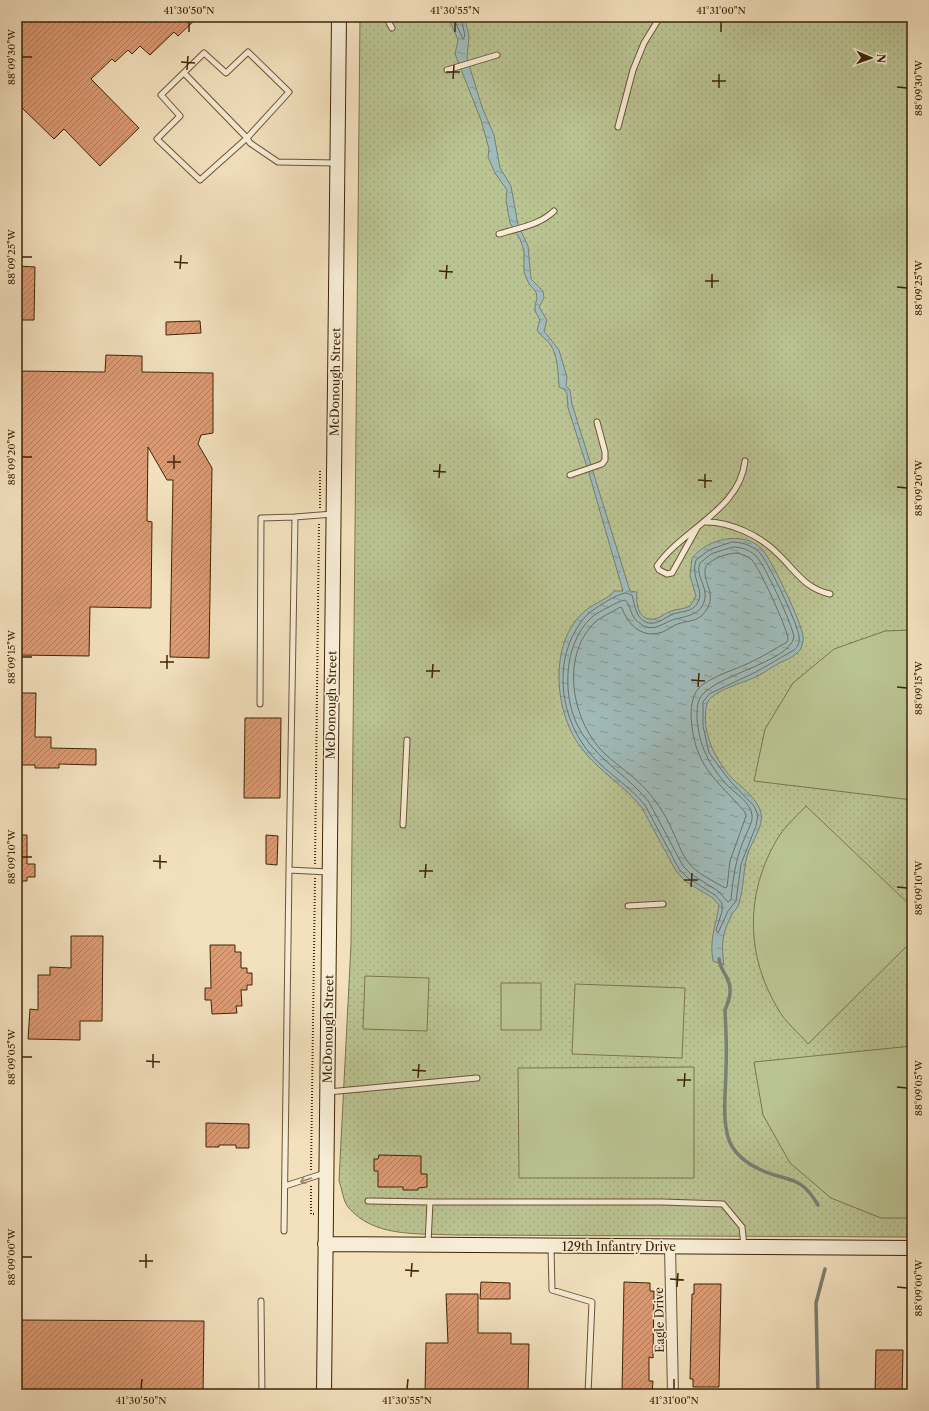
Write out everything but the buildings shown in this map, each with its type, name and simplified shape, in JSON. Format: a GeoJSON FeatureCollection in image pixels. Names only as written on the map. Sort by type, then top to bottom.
{"type":"FeatureCollection","features":[{"type":"Feature","properties":{"kind":"street","name":"McDonough Street"},"geometry":{"type":"LineString","coordinates":[[324,1394],[329,872],[326,515],[337,163],[339,17]]}},
{"type":"Feature","properties":{"kind":"street","name":"129th Infantry Drive"},"geometry":{"type":"LineString","coordinates":[[325,1244],[912,1248]]}},
{"type":"Feature","properties":{"kind":"street","name":"Eagle Drive"},"geometry":{"type":"LineString","coordinates":[[670,1246],[673,1394]]}},
{"type":"Feature","properties":{"kind":"lane"},"geometry":{"type":"LineString","coordinates":[[386,17],[392,28]]}},
{"type":"Feature","properties":{"kind":"lane"},"geometry":{"type":"LineString","coordinates":[[618,127],[633,70],[644,43],[660,17]]}},
{"type":"Feature","properties":{"kind":"lane"},"geometry":{"type":"LineString","coordinates":[[248,52],[289,92],[247,138],[200,180],[158,139],[180,116],[162,95],[204,53],[226,73],[248,52]]}},
{"type":"Feature","properties":{"kind":"lane"},"geometry":{"type":"LineString","coordinates":[[447,70],[497,55]]}},
{"type":"Feature","properties":{"kind":"lane"},"geometry":{"type":"LineString","coordinates":[[184,73],[250,142],[278,162],[337,163]]}},
{"type":"Feature","properties":{"kind":"lane"},"geometry":{"type":"LineString","coordinates":[[499,234],[545,219],[554,211]]}},
{"type":"Feature","properties":{"kind":"lane"},"geometry":{"type":"LineString","coordinates":[[570,475],[600,465],[604,462],[606,457],[597,422]]}},
{"type":"Feature","properties":{"kind":"lane"},"geometry":{"type":"LineString","coordinates":[[697,528],[672,573],[667,574],[658,570],[657,566],[667,552],[704,522],[734,490],[742,476],[745,461]]}},
{"type":"Feature","properties":{"kind":"lane"},"geometry":{"type":"LineString","coordinates":[[260,704],[261,518],[326,515]]}},
{"type":"Feature","properties":{"kind":"lane"},"geometry":{"type":"LineString","coordinates":[[284,1231],[295,517]]}},
{"type":"Feature","properties":{"kind":"lane"},"geometry":{"type":"LineString","coordinates":[[704,522],[717,523],[750,534],[770,546],[799,577],[811,587],[818,592],[830,594]]}},
{"type":"Feature","properties":{"kind":"lane"},"geometry":{"type":"LineString","coordinates":[[403,825],[407,740]]}},
{"type":"Feature","properties":{"kind":"lane"},"geometry":{"type":"LineString","coordinates":[[289,870],[329,872]]}},
{"type":"Feature","properties":{"kind":"lane"},"geometry":{"type":"LineString","coordinates":[[628,906],[663,904]]}},
{"type":"Feature","properties":{"kind":"lane"},"geometry":{"type":"LineString","coordinates":[[327,1092],[477,1078]]}},
{"type":"Feature","properties":{"kind":"lane"},"geometry":{"type":"LineString","coordinates":[[285,1186],[326,1173]]}},
{"type":"Feature","properties":{"kind":"lane"},"geometry":{"type":"LineString","coordinates":[[368,1201],[662,1202],[723,1204],[742,1227],[744,1246]]}},
{"type":"Feature","properties":{"kind":"lane"},"geometry":{"type":"LineString","coordinates":[[428,1244],[430,1202]]}},
{"type":"Feature","properties":{"kind":"lane"},"geometry":{"type":"LineString","coordinates":[[550,1245],[552,1290],[592,1302],[588,1394]]}},
{"type":"Feature","properties":{"kind":"lane"},"geometry":{"type":"LineString","coordinates":[[261,1301],[262,1394]]}},
{"type":"Feature","properties":{"kind":"path"},"geometry":{"type":"LineString","coordinates":[[320,468],[326,515],[315,871],[311,1214],[325,1215]]}},
{"type":"Feature","properties":{"kind":"green space"},"geometry":{"type":"Polygon","coordinates":[[[360,17],[912,17],[912,1237],[454,1235],[411,1233],[383,1229],[370,1224],[348,1207],[345,1201],[339,1181],[351,944],[360,17]]]}},
{"type":"Feature","properties":{"kind":"green space"},"geometry":{"type":"Polygon","coordinates":[[[912,630],[912,800],[754,781],[765,729],[793,683],[834,649],[885,631],[912,630]]]}},
{"type":"Feature","properties":{"kind":"green space"},"geometry":{"type":"Polygon","coordinates":[[[806,806],[912,907],[912,941],[808,1044],[781,1014],[767,989],[755,947],[753,925],[759,883],[766,862],[779,836],[806,806]]]}},
{"type":"Feature","properties":{"kind":"green space"},"geometry":{"type":"Polygon","coordinates":[[[365,976],[429,978],[427,1031],[363,1029],[365,976]]]}},
{"type":"Feature","properties":{"kind":"green space"},"geometry":{"type":"Polygon","coordinates":[[[501,983],[541,983],[541,1030],[501,1030],[501,983]]]}},
{"type":"Feature","properties":{"kind":"green space"},"geometry":{"type":"Polygon","coordinates":[[[575,984],[685,988],[682,1058],[572,1054],[575,984]]]}},
{"type":"Feature","properties":{"kind":"green space"},"geometry":{"type":"Polygon","coordinates":[[[912,1046],[912,1218],[881,1218],[831,1198],[790,1163],[763,1115],[754,1062],[912,1046]]]}},
{"type":"Feature","properties":{"kind":"green space"},"geometry":{"type":"Polygon","coordinates":[[[694,1067],[694,1178],[519,1178],[518,1068],[694,1067]]]}},
{"type":"Feature","properties":{"kind":"water"},"geometry":{"type":"Polygon","coordinates":[[[448,17],[465,17],[469,36],[467,58],[482,107],[494,135],[500,168],[511,186],[518,225],[528,246],[531,279],[543,291],[544,298],[539,307],[547,320],[544,331],[559,350],[567,377],[566,386],[570,390],[572,404],[630,591],[637,592],[637,601],[641,614],[649,619],[654,619],[659,618],[671,611],[690,606],[696,596],[690,576],[692,558],[707,546],[726,539],[735,538],[754,543],[762,549],[786,591],[801,629],[803,642],[801,648],[795,655],[758,676],[721,691],[710,699],[707,704],[705,715],[711,746],[722,765],[735,781],[751,796],[761,813],[761,823],[746,859],[742,891],[738,905],[731,916],[724,934],[724,965],[713,961],[712,953],[712,939],[719,905],[713,898],[685,881],[676,871],[642,808],[583,750],[573,735],[566,718],[561,699],[559,679],[560,659],[565,640],[573,624],[586,610],[612,594],[614,591],[623,591],[589,473],[568,408],[567,394],[565,390],[559,387],[555,354],[550,344],[537,330],[540,320],[535,311],[537,298],[536,292],[529,284],[524,272],[524,251],[520,239],[510,223],[506,200],[507,190],[495,173],[488,157],[489,149],[481,120],[455,54],[458,40],[448,17]]]}},
{"type":"Feature","properties":{"kind":"waterway"},"geometry":{"type":"LineString","coordinates":[[719,959],[730,985],[729,997],[725,1010],[725,1120],[730,1142],[736,1152],[754,1167],[799,1183],[805,1188],[818,1205]]}},
{"type":"Feature","properties":{"kind":"waterway"},"geometry":{"type":"LineString","coordinates":[[818,1394],[816,1303],[825,1269]]}}]}
